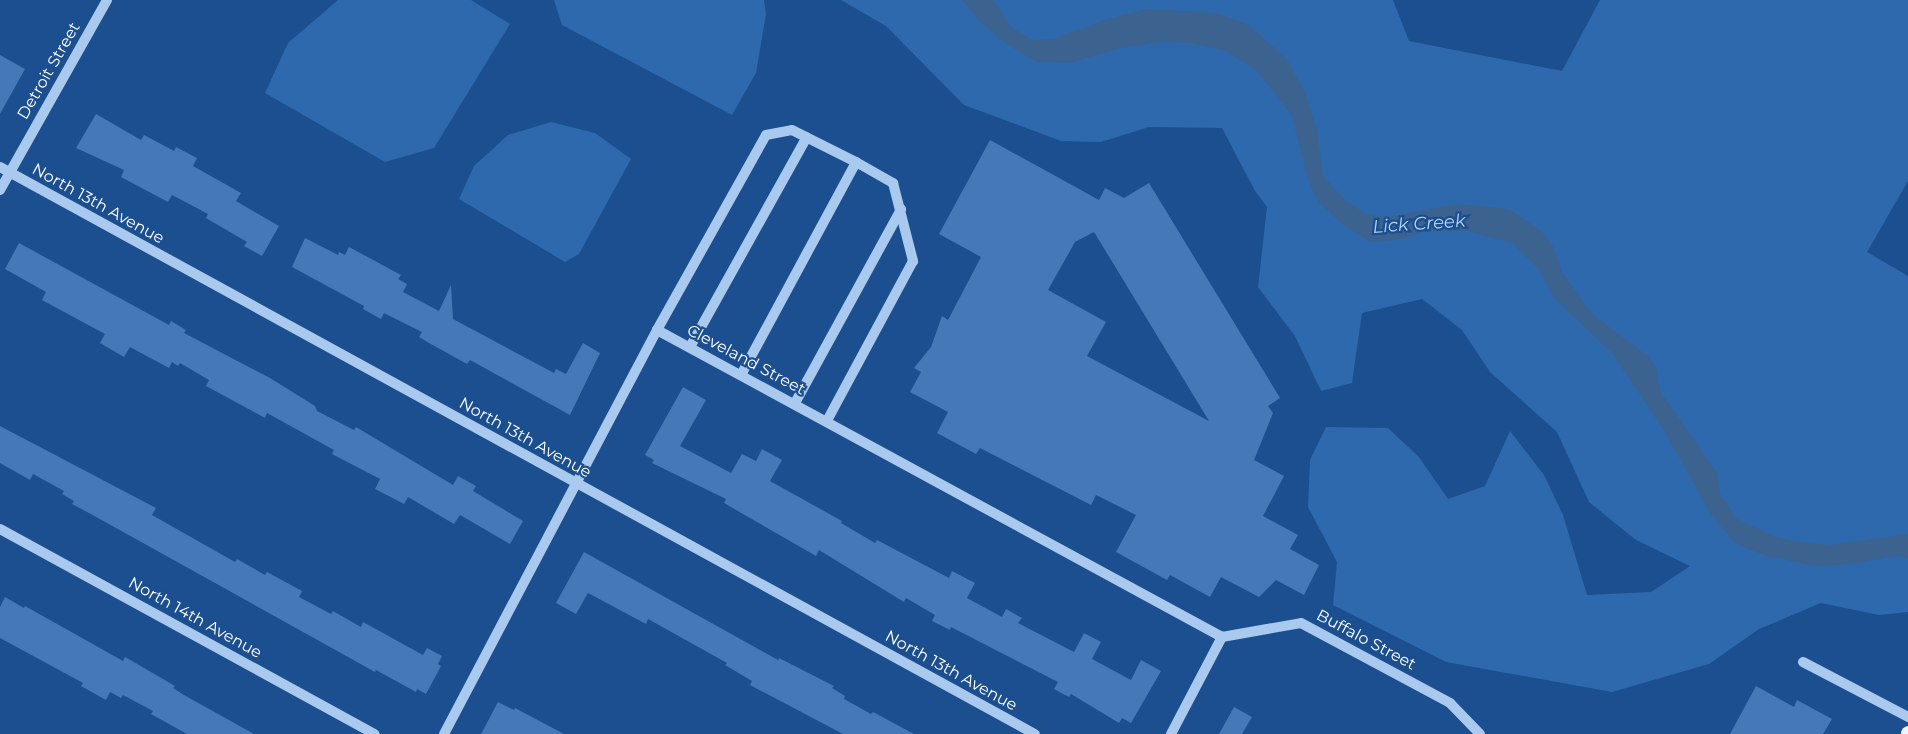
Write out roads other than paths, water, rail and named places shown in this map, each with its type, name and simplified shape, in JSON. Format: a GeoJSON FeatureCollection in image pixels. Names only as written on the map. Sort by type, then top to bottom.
{"type":"FeatureCollection","features":[{"type":"Feature","properties":{"kind":"street","name":"Detroit Street"},"geometry":{"type":"LineString","coordinates":[[0,190],[5,170],[107,0]]}},
{"type":"Feature","properties":{"kind":"street"},"geometry":{"type":"LineString","coordinates":[[444,734],[578,484],[657,330],[766,135],[792,130],[893,183],[913,261],[827,420]]}},
{"type":"Feature","properties":{"kind":"street"},"geometry":{"type":"LineString","coordinates":[[690,347],[807,137]]}},
{"type":"Feature","properties":{"kind":"street"},"geometry":{"type":"LineString","coordinates":[[741,375],[856,162]]}},
{"type":"Feature","properties":{"kind":"street","name":"North 13th Avenue"},"geometry":{"type":"LineString","coordinates":[[5,170],[1035,734]]}},
{"type":"Feature","properties":{"kind":"street"},"geometry":{"type":"LineString","coordinates":[[795,403],[901,209]]}},
{"type":"Feature","properties":{"kind":"street","name":"Cleveland Street"},"geometry":{"type":"LineString","coordinates":[[657,330],[827,420],[1222,637]]}},
{"type":"Feature","properties":{"kind":"street","name":"North 14th Avenue"},"geometry":{"type":"LineString","coordinates":[[0,529],[375,734]]}},
{"type":"Feature","properties":{"kind":"street","name":"Buffalo Street"},"geometry":{"type":"LineString","coordinates":[[1222,637],[1301,623],[1450,703],[1480,734]]}},
{"type":"Feature","properties":{"kind":"street"},"geometry":{"type":"LineString","coordinates":[[1171,734],[1222,637]]}},
{"type":"Feature","properties":{"kind":"street"},"geometry":{"type":"LineString","coordinates":[[1803,662],[1908,717]]}},
{"type":"Feature","properties":{"kind":"water","name":"Lick Creek"},"geometry":{"type":"Polygon","coordinates":[[[962,0],[993,0],[1012,28],[1033,40],[1054,39],[1104,20],[1148,9],[1215,13],[1247,24],[1287,59],[1305,93],[1317,130],[1323,176],[1344,199],[1367,215],[1387,217],[1458,204],[1509,209],[1541,231],[1553,246],[1562,272],[1593,315],[1649,357],[1656,368],[1660,391],[1717,473],[1720,494],[1737,519],[1776,537],[1804,543],[1830,545],[1908,534],[1908,558],[1898,556],[1852,564],[1817,566],[1766,556],[1735,543],[1710,513],[1665,432],[1612,353],[1555,299],[1537,267],[1512,243],[1467,231],[1425,231],[1396,240],[1370,242],[1344,225],[1318,202],[1308,179],[1292,116],[1257,71],[1226,51],[1191,43],[1159,42],[1121,48],[1069,63],[1037,62],[1005,43],[979,21],[962,0]]]}}]}
